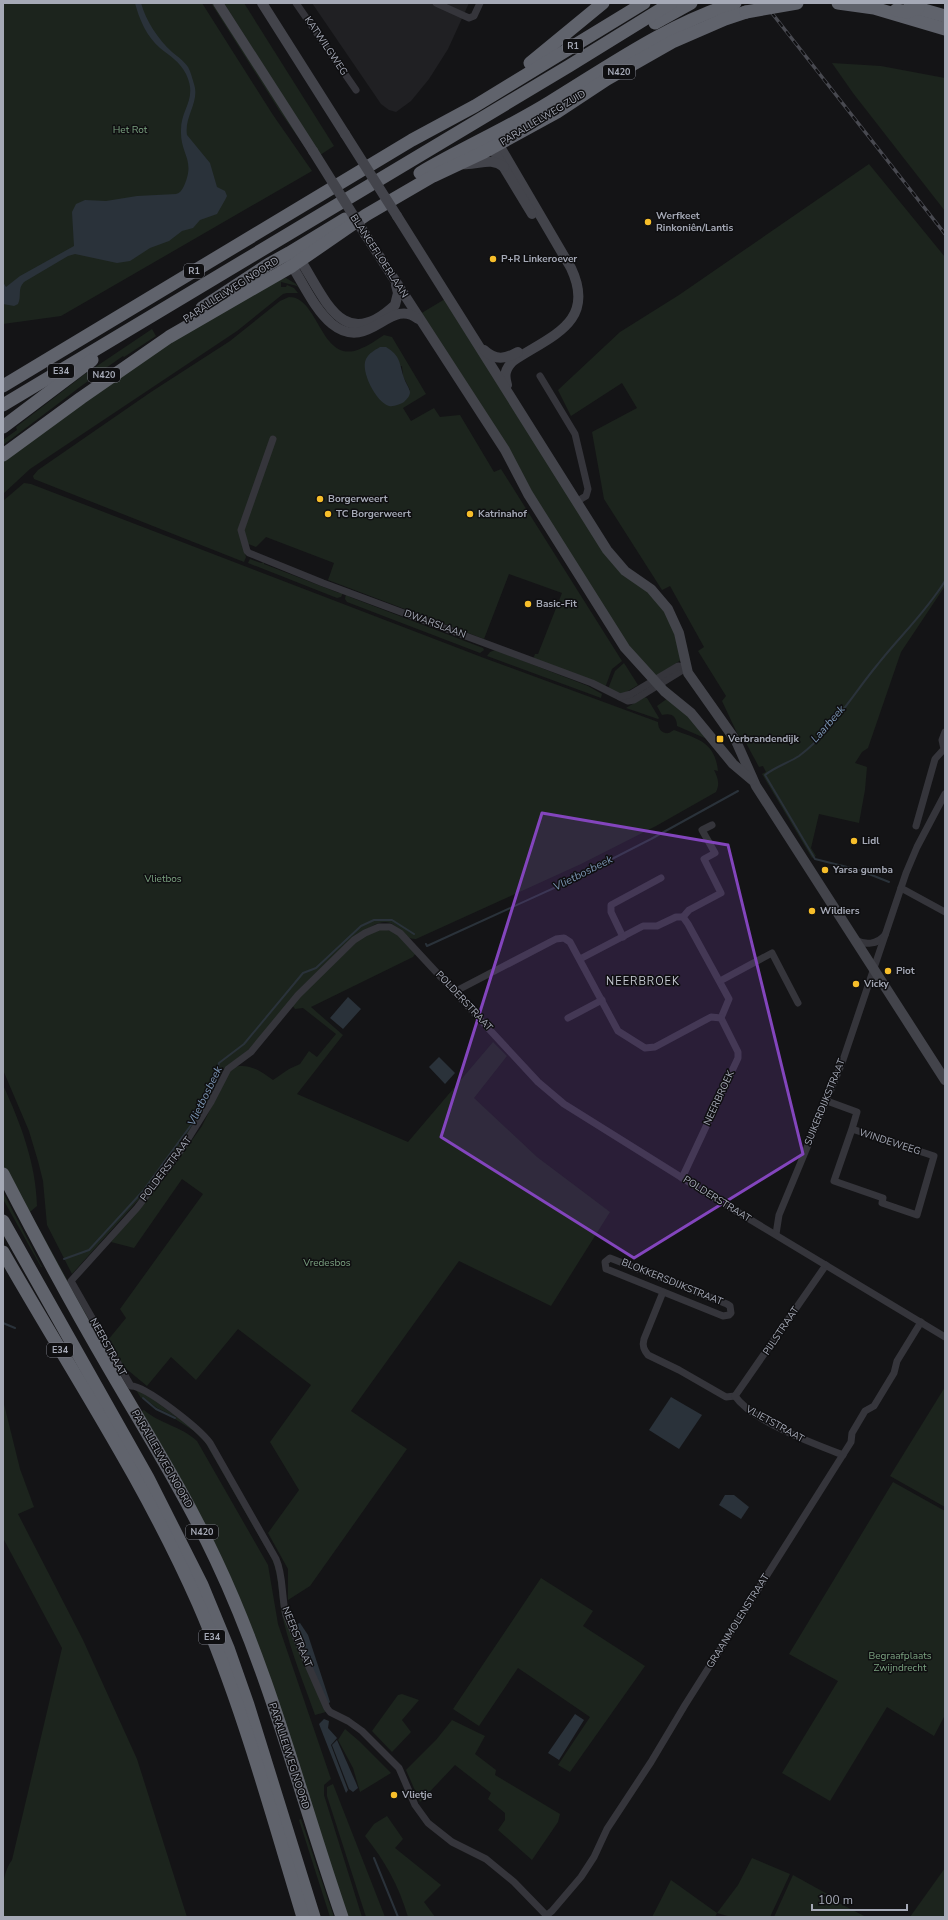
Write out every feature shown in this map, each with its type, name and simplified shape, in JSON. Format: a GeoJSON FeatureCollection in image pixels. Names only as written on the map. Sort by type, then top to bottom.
{"type":"FeatureCollection","features":[{"type":"Feature","properties":{"kind":"highway"},"geometry":{"type":"LineString","coordinates":[[502,89],[519,71],[534,61],[603,3]]}},
{"type":"Feature","properties":{"kind":"highway","name":"R1"},"geometry":{"type":"LineString","coordinates":[[25,373],[412,140],[502,89],[644,3]]}},
{"type":"Feature","properties":{"kind":"highway","name":"R1"},"geometry":{"type":"LineString","coordinates":[[3,427],[105,351],[118,336],[202,284],[569,66],[671,3]]}},
{"type":"Feature","properties":{"kind":"highway"},"geometry":{"type":"LineString","coordinates":[[569,66],[647,28],[691,3]]}},
{"type":"Feature","properties":{"kind":"highway","name":"PARALLELWEG ZUID"},"geometry":{"type":"LineString","coordinates":[[294,260],[366,215],[493,143],[549,103],[641,46],[683,23],[735,3]]}},
{"type":"Feature","properties":{"kind":"highway","name":"PARALLELWEG ZUID"},"geometry":{"type":"LineString","coordinates":[[493,143],[557,112],[607,79],[666,45],[719,21],[746,12],[797,3]]}},
{"type":"Feature","properties":{"kind":"highway"},"geometry":{"type":"LineString","coordinates":[[838,3],[917,8],[945,12]]}},
{"type":"Feature","properties":{"kind":"highway"},"geometry":{"type":"LineString","coordinates":[[900,3],[945,16]]}},
{"type":"Feature","properties":{"kind":"highway"},"geometry":{"type":"LineString","coordinates":[[917,8],[945,29]]}},
{"type":"Feature","properties":{"kind":"highway","name":"PARALLELWEG NOORD"},"geometry":{"type":"LineString","coordinates":[[3,455],[81,398],[169,337],[294,260],[424,171],[493,143]]}},
{"type":"Feature","properties":{"kind":"highway","name":"PARALLELWEG NOORD"},"geometry":{"type":"LineString","coordinates":[[3,449],[117,366],[253,274],[294,260]]}},
{"type":"Feature","properties":{"kind":"highway","name":"E34"},"geometry":{"type":"LineString","coordinates":[[3,405],[118,336]]}},
{"type":"Feature","properties":{"kind":"highway"},"geometry":{"type":"LineString","coordinates":[[3,378],[8,375],[25,373]]}},
{"type":"Feature","properties":{"kind":"highway"},"geometry":{"type":"LineString","coordinates":[[3,386],[25,373]]}},
{"type":"Feature","properties":{"kind":"highway","name":"PARALLELWEG NOORD"},"geometry":{"type":"LineString","coordinates":[[3,1174],[64,1290],[170,1471],[216,1561],[239,1612],[257,1659],[342,1917]]}},
{"type":"Feature","properties":{"kind":"highway","name":"PARALLELWEG NOORD"},"geometry":{"type":"LineString","coordinates":[[3,1186],[60,1293],[163,1472],[218,1578],[252,1662],[337,1917]]}},
{"type":"Feature","properties":{"kind":"highway","name":"E34"},"geometry":{"type":"LineString","coordinates":[[3,1221],[148,1478],[202,1585],[228,1648],[284,1836],[303,1917]]}},
{"type":"Feature","properties":{"kind":"highway","name":"E34"},"geometry":{"type":"LineString","coordinates":[[3,1252],[147,1500],[189,1583],[225,1669],[314,1917]]}},
{"type":"Feature","properties":{"kind":"highway"},"geometry":{"type":"LineString","coordinates":[[284,1836],[280,1861],[295,1917]]}},
{"type":"Feature","properties":{"kind":"highway"},"geometry":{"type":"LineString","coordinates":[[284,1836],[301,1853],[323,1917]]}},
{"type":"Feature","properties":{"kind":"main road","name":"BLANCEFLOERLAAN"},"geometry":{"type":"LineString","coordinates":[[218,3],[505,450],[538,509],[621,641],[653,681]]}},
{"type":"Feature","properties":{"kind":"main road"},"geometry":{"type":"LineString","coordinates":[[262,3],[480,346],[576,502],[615,561],[625,571],[651,589],[668,609],[679,633],[686,668],[699,690],[736,741],[752,780],[945,1080]]}},
{"type":"Feature","properties":{"kind":"main road"},"geometry":{"type":"LineString","coordinates":[[480,346],[490,355],[498,359],[512,356],[559,327],[568,316],[573,295],[568,275],[504,167],[493,143]]}},
{"type":"Feature","properties":{"kind":"main road"},"geometry":{"type":"LineString","coordinates":[[493,143],[571,268],[579,286],[580,297],[576,311],[569,324],[556,335],[507,366],[505,378],[510,395]]}},
{"type":"Feature","properties":{"kind":"main road"},"geometry":{"type":"LineString","coordinates":[[458,164],[468,165],[489,161],[497,162],[504,167]]}},
{"type":"Feature","properties":{"kind":"main road"},"geometry":{"type":"LineString","coordinates":[[294,260],[338,316],[347,323],[355,325],[372,321],[395,305],[398,293],[392,276]]}},
{"type":"Feature","properties":{"kind":"main road"},"geometry":{"type":"LineString","coordinates":[[294,260],[326,319],[343,330],[354,332],[368,331],[396,314],[406,313],[418,319],[426,328]]}},
{"type":"Feature","properties":{"kind":"main road"},"geometry":{"type":"LineString","coordinates":[[653,681],[691,713],[733,764],[752,780]]}},
{"type":"Feature","properties":{"kind":"street","name":"KATWILGWEG"},"geometry":{"type":"LineString","coordinates":[[296,3],[356,90]]}},
{"type":"Feature","properties":{"kind":"street"},"geometry":{"type":"LineString","coordinates":[[436,3],[469,18],[474,16],[480,3]]}},
{"type":"Feature","properties":{"kind":"street"},"geometry":{"type":"LineString","coordinates":[[540,376],[575,434],[579,446],[588,488],[586,496],[576,502]]}},
{"type":"Feature","properties":{"kind":"street","name":"DWARSLAAN"},"geometry":{"type":"LineString","coordinates":[[273,439],[241,530],[249,554],[592,683],[605,691],[631,701],[653,681]]}},
{"type":"Feature","properties":{"kind":"street"},"geometry":{"type":"LineString","coordinates":[[620,697],[631,694],[653,681],[686,668]]}},
{"type":"Feature","properties":{"kind":"street"},"geometry":{"type":"LineString","coordinates":[[916,826],[934,759],[945,749],[942,740],[945,732]]}},
{"type":"Feature","properties":{"kind":"street","name":"SUIKERDIJKSTRAAT"},"geometry":{"type":"LineString","coordinates":[[776,1234],[779,1215],[810,1137],[827,1101],[917,846],[945,794]]}},
{"type":"Feature","properties":{"kind":"street"},"geometry":{"type":"LineString","coordinates":[[580,959],[643,926],[657,926],[676,917],[683,917],[689,910],[721,893],[704,858],[714,853],[702,830],[712,825]]}},
{"type":"Feature","properties":{"kind":"street"},"geometry":{"type":"LineString","coordinates":[[623,937],[611,912],[611,905],[661,878]]}},
{"type":"Feature","properties":{"kind":"street"},"geometry":{"type":"LineString","coordinates":[[902,888],[945,912]]}},
{"type":"Feature","properties":{"kind":"street"},"geometry":{"type":"LineString","coordinates":[[456,991],[556,939],[564,938],[570,942],[580,959],[618,1031],[648,1049],[711,1017],[721,1018],[729,999],[683,917]]}},
{"type":"Feature","properties":{"kind":"street","name":"POLDERSTRAAT"},"geometry":{"type":"LineString","coordinates":[[71,1280],[137,1208],[181,1150],[211,1102],[228,1069],[251,1052],[298,995],[354,940],[365,932],[379,927],[395,929],[400,933],[456,991],[527,1071],[550,1093],[589,1120],[682,1178],[945,1337]]}},
{"type":"Feature","properties":{"kind":"street"},"geometry":{"type":"LineString","coordinates":[[855,940],[867,944],[874,943],[882,938],[887,931]]}},
{"type":"Feature","properties":{"kind":"street"},"geometry":{"type":"LineString","coordinates":[[720,981],[772,953],[798,1003]]}},
{"type":"Feature","properties":{"kind":"street"},"geometry":{"type":"LineString","coordinates":[[568,1018],[602,1000]]}},
{"type":"Feature","properties":{"kind":"street","name":"NEERBROEK"},"geometry":{"type":"LineString","coordinates":[[682,1178],[738,1058],[738,1052],[721,1018]]}},
{"type":"Feature","properties":{"kind":"street","name":"WINDEWEEG"},"geometry":{"type":"LineString","coordinates":[[827,1101],[857,1112],[834,1181],[883,1198],[882,1203],[918,1215],[934,1156],[852,1129]]}},
{"type":"Feature","properties":{"kind":"street","name":"BLOKKERSDIJKSTRAAT"},"geometry":{"type":"LineString","coordinates":[[606,1259],[613,1259],[727,1304],[730,1306],[731,1312],[729,1315],[723,1316],[664,1292],[609,1270],[606,1268],[604,1262],[606,1259]]}},
{"type":"Feature","properties":{"kind":"street","name":"PIJLSTRAAT"},"geometry":{"type":"LineString","coordinates":[[735,1396],[826,1265]]}},
{"type":"Feature","properties":{"kind":"street","name":"NEERSTRAAT"},"geometry":{"type":"LineString","coordinates":[[71,1280],[130,1386],[138,1387],[148,1393],[193,1425],[204,1434],[210,1442],[281,1570],[283,1601],[286,1616],[327,1708],[330,1712],[362,1731],[399,1768],[415,1805],[428,1823],[452,1842],[486,1859],[514,1882],[547,1916]]}},
{"type":"Feature","properties":{"kind":"street","name":"BLOKKERSDIJKSTRAAT"},"geometry":{"type":"LineString","coordinates":[[664,1292],[643,1343],[643,1347],[648,1355],[726,1397],[735,1396]]}},
{"type":"Feature","properties":{"kind":"street","name":"GRAANMOLENSTRAAT"},"geometry":{"type":"LineString","coordinates":[[547,1916],[581,1877],[598,1850],[607,1829],[651,1762],[685,1704],[851,1442],[852,1433],[866,1412],[874,1406],[894,1373],[897,1361],[922,1322]]}},
{"type":"Feature","properties":{"kind":"street","name":"VLIETSTRAAT"},"geometry":{"type":"LineString","coordinates":[[735,1396],[742,1406],[797,1438],[843,1455]]}},
{"type":"Feature","properties":{"kind":"highlighted area"},"geometry":{"type":"Polygon","coordinates":[[[542,813],[728,845],[803,1154],[634,1258],[441,1137],[542,813]]]}},
{"type":"Feature","properties":{"kind":"shaded area"},"geometry":{"type":"Polygon","coordinates":[[[135,3],[141,3],[149,23],[157,36],[184,62],[189,69],[194,84],[195,97],[188,122],[187,135],[210,163],[217,187],[225,191],[227,196],[217,214],[200,220],[193,228],[182,231],[169,241],[150,248],[130,261],[117,263],[75,254],[68,256],[24,282],[20,290],[18,304],[14,306],[3,304],[3,282],[6,287],[20,276],[74,246],[72,212],[76,204],[85,200],[106,201],[137,196],[176,194],[181,191],[184,186],[187,177],[188,163],[181,138],[181,130],[183,115],[190,97],[189,83],[181,66],[151,39],[141,21],[135,3]]]}},
{"type":"Feature","properties":{"kind":"shaded area"},"geometry":{"type":"Polygon","coordinates":[[[312,3],[469,3],[448,49],[429,79],[411,101],[396,112],[389,110],[381,104],[312,3]]]}},
{"type":"Feature","properties":{"kind":"shaded area"},"geometry":{"type":"Polygon","coordinates":[[[380,347],[386,347],[397,357],[409,388],[409,396],[404,402],[395,406],[389,406],[379,399],[370,386],[365,371],[367,357],[380,347]]]}},
{"type":"Feature","properties":{"kind":"shaded area"},"geometry":{"type":"Polygon","coordinates":[[[348,997],[361,1009],[343,1029],[330,1018],[348,997]]]}},
{"type":"Feature","properties":{"kind":"shaded area"},"geometry":{"type":"Polygon","coordinates":[[[439,1057],[455,1073],[445,1084],[429,1067],[439,1057]]]}},
{"type":"Feature","properties":{"kind":"shaded area"},"geometry":{"type":"Polygon","coordinates":[[[671,1397],[702,1415],[679,1449],[649,1430],[671,1397]]]}},
{"type":"Feature","properties":{"kind":"shaded area"},"geometry":{"type":"Polygon","coordinates":[[[725,1495],[734,1495],[749,1507],[741,1519],[719,1505],[725,1495]]]}},
{"type":"Feature","properties":{"kind":"shaded area"},"geometry":{"type":"Polygon","coordinates":[[[300,1623],[308,1635],[330,1702],[328,1704],[293,1625],[300,1623]]]}},
{"type":"Feature","properties":{"kind":"shaded area"},"geometry":{"type":"Polygon","coordinates":[[[575,1714],[584,1720],[559,1760],[548,1753],[575,1714]]]}},
{"type":"Feature","properties":{"kind":"shaded area"},"geometry":{"type":"Polygon","coordinates":[[[324,1719],[329,1721],[328,1728],[337,1738],[331,1745],[348,1790],[346,1793],[319,1724],[324,1719]]]}},
{"type":"Feature","properties":{"kind":"shaded area"},"geometry":{"type":"Polygon","coordinates":[[[337,1740],[358,1788],[353,1792],[349,1789],[332,1745],[337,1740]]]}},
{"type":"Feature","properties":{"kind":"green space","name":"Het Rot"},"geometry":{"type":"Polygon","coordinates":[[[3,3],[202,3],[273,115],[312,171],[61,316],[3,324],[3,3]]]}},
{"type":"Feature","properties":{"kind":"green space"},"geometry":{"type":"Polygon","coordinates":[[[211,3],[213,3],[307,150],[281,113],[211,3]]]}},
{"type":"Feature","properties":{"kind":"green space"},"geometry":{"type":"Polygon","coordinates":[[[224,3],[244,3],[334,146],[320,155],[224,3]]]}},
{"type":"Feature","properties":{"kind":"green space"},"geometry":{"type":"Polygon","coordinates":[[[832,63],[881,66],[945,78],[945,211],[853,93],[832,63]]]}},
{"type":"Feature","properties":{"kind":"green space"},"geometry":{"type":"Polygon","coordinates":[[[869,164],[945,257],[945,586],[901,652],[868,748],[862,752],[855,763],[867,767],[865,790],[859,823],[819,814],[811,848],[816,856],[812,858],[762,774],[766,772],[763,766],[759,767],[746,743],[737,733],[722,701],[726,696],[698,651],[704,647],[670,586],[662,590],[604,499],[592,432],[637,408],[622,383],[571,416],[558,390],[620,332],[679,295],[869,164]]]}},
{"type":"Feature","properties":{"kind":"green space"},"geometry":{"type":"Polygon","coordinates":[[[286,278],[296,284],[302,292],[297,286],[281,282],[281,287],[286,287],[287,285],[294,288],[298,293],[283,294],[237,331],[30,469],[3,494],[3,459],[138,361],[281,279],[286,278]]]}},
{"type":"Feature","properties":{"kind":"green space"},"geometry":{"type":"Polygon","coordinates":[[[289,297],[299,300],[307,306],[326,337],[334,346],[343,351],[358,350],[384,335],[392,337],[426,394],[403,408],[411,421],[434,408],[440,417],[460,415],[494,472],[501,469],[622,661],[612,669],[605,688],[533,659],[535,654],[538,654],[562,593],[509,574],[484,639],[328,580],[334,563],[266,537],[256,547],[241,541],[246,557],[244,562],[34,479],[33,476],[38,470],[151,392],[230,341],[280,301],[289,297]],[[402,366],[366,376],[410,390],[403,376],[402,366]]]}},
{"type":"Feature","properties":{"kind":"green space"},"geometry":{"type":"Polygon","coordinates":[[[445,299],[602,546],[670,615],[681,660],[658,675],[656,676],[630,650],[420,314],[445,299]]]}},
{"type":"Feature","properties":{"kind":"green space"},"geometry":{"type":"Polygon","coordinates":[[[152,329],[156,336],[124,357],[123,356],[3,445],[3,440],[17,430],[16,427],[85,374],[152,329]]]}},
{"type":"Feature","properties":{"kind":"green space","name":"Vlietbos"},"geometry":{"type":"Polygon","coordinates":[[[24,483],[31,484],[484,658],[658,722],[660,729],[664,733],[669,733],[674,730],[698,739],[704,743],[713,754],[718,771],[714,770],[718,781],[716,792],[656,826],[581,864],[416,939],[406,936],[391,923],[378,923],[367,929],[247,1051],[223,1070],[203,1112],[178,1150],[150,1187],[72,1274],[47,1225],[43,1181],[38,1161],[29,1131],[3,1070],[3,501],[24,483]]]}},
{"type":"Feature","properties":{"kind":"green space"},"geometry":{"type":"Polygon","coordinates":[[[250,559],[261,563],[264,562],[264,564],[339,593],[343,593],[341,597],[337,598],[248,563],[250,559]]]}},
{"type":"Feature","properties":{"kind":"green space"},"geometry":{"type":"Polygon","coordinates":[[[346,594],[350,597],[483,648],[484,650],[480,653],[347,602],[345,599],[346,594]]]}},
{"type":"Feature","properties":{"kind":"green space"},"geometry":{"type":"Polygon","coordinates":[[[495,650],[588,686],[602,694],[601,698],[487,656],[490,652],[495,650]]]}},
{"type":"Feature","properties":{"kind":"green space"},"geometry":{"type":"Polygon","coordinates":[[[624,663],[638,685],[623,694],[608,689],[615,671],[624,663]]]}},
{"type":"Feature","properties":{"kind":"green space"},"geometry":{"type":"Polygon","coordinates":[[[644,697],[647,698],[659,718],[658,719],[626,708],[644,697]]]}},
{"type":"Feature","properties":{"kind":"green space"},"geometry":{"type":"Polygon","coordinates":[[[668,698],[684,710],[707,739],[677,726],[676,720],[673,716],[669,714],[662,715],[657,706],[668,698]]]}},
{"type":"Feature","properties":{"kind":"green space","name":"Vredesbos"},"geometry":{"type":"Polygon","coordinates":[[[383,929],[396,932],[416,953],[413,957],[311,1007],[343,1035],[297,1094],[408,1142],[493,1042],[507,1056],[474,1098],[537,1157],[610,1212],[551,1306],[459,1261],[351,1411],[407,1449],[310,1586],[288,1600],[288,1569],[268,1533],[299,1490],[270,1442],[311,1385],[238,1329],[196,1380],[171,1357],[147,1386],[124,1367],[108,1340],[126,1318],[120,1309],[203,1194],[182,1179],[134,1248],[111,1242],[170,1171],[202,1126],[231,1068],[243,1066],[253,1068],[273,1080],[289,1069],[300,1064],[309,1051],[317,1057],[336,1034],[303,1008],[295,1009],[292,1005],[354,943],[366,934],[383,929]]]}},
{"type":"Feature","properties":{"kind":"green space"},"geometry":{"type":"Polygon","coordinates":[[[3,1085],[16,1114],[31,1160],[37,1206],[30,1212],[140,1412],[144,1410],[157,1419],[191,1436],[197,1441],[268,1565],[278,1624],[331,1779],[324,1785],[324,1795],[362,1917],[345,1917],[252,1633],[3,1168],[3,1085]]]}},
{"type":"Feature","properties":{"kind":"green space"},"geometry":{"type":"Polygon","coordinates":[[[3,1192],[42,1267],[3,1199],[3,1192]]]}},
{"type":"Feature","properties":{"kind":"green space"},"geometry":{"type":"Polygon","coordinates":[[[945,1387],[945,1507],[890,1476],[945,1387]]]}},
{"type":"Feature","properties":{"kind":"green space"},"geometry":{"type":"Polygon","coordinates":[[[136,1390],[140,1390],[202,1435],[277,1567],[281,1601],[326,1712],[315,1715],[298,1668],[283,1619],[278,1581],[272,1559],[205,1442],[194,1431],[175,1419],[176,1417],[157,1408],[143,1397],[141,1398],[136,1390]]]}},
{"type":"Feature","properties":{"kind":"green space"},"geometry":{"type":"Polygon","coordinates":[[[3,1400],[20,1469],[34,1507],[18,1514],[83,1640],[137,1759],[187,1917],[3,1917],[4,1880],[8,1866],[12,1860],[62,1648],[3,1538],[3,1400]]]}},
{"type":"Feature","properties":{"kind":"green space","name":"Begraafplaats Zwijndrecht"},"geometry":{"type":"Polygon","coordinates":[[[893,1482],[945,1511],[945,1715],[934,1736],[887,1707],[830,1801],[782,1773],[838,1681],[789,1654],[893,1482]]]}},
{"type":"Feature","properties":{"kind":"green space"},"geometry":{"type":"Polygon","coordinates":[[[541,1578],[593,1611],[583,1626],[645,1666],[570,1772],[558,1765],[590,1717],[518,1668],[479,1726],[453,1709],[541,1578]]]}},
{"type":"Feature","properties":{"kind":"green space"},"geometry":{"type":"Polygon","coordinates":[[[402,1694],[419,1700],[402,1720],[411,1732],[392,1752],[372,1731],[398,1695],[402,1694]]]}},
{"type":"Feature","properties":{"kind":"green space"},"geometry":{"type":"Polygon","coordinates":[[[452,1720],[485,1736],[475,1754],[496,1770],[495,1775],[560,1814],[558,1822],[532,1860],[498,1830],[505,1820],[505,1813],[488,1799],[491,1793],[455,1765],[420,1802],[406,1770],[436,1740],[452,1720]]]}},
{"type":"Feature","properties":{"kind":"green space"},"geometry":{"type":"Polygon","coordinates":[[[345,1729],[391,1773],[360,1792],[353,1768],[338,1740],[345,1729]]]}},
{"type":"Feature","properties":{"kind":"green space"},"geometry":{"type":"Polygon","coordinates":[[[333,1784],[385,1917],[366,1917],[327,1796],[327,1787],[333,1784]]]}},
{"type":"Feature","properties":{"kind":"green space"},"geometry":{"type":"Polygon","coordinates":[[[387,1816],[403,1839],[395,1848],[441,1885],[424,1902],[435,1917],[408,1917],[391,1874],[365,1836],[374,1824],[387,1816]]]}},
{"type":"Feature","properties":{"kind":"green space"},"geometry":{"type":"Polygon","coordinates":[[[301,1819],[334,1917],[330,1917],[299,1820],[301,1819]]]}},
{"type":"Feature","properties":{"kind":"green space"},"geometry":{"type":"Polygon","coordinates":[[[752,1858],[790,1874],[770,1917],[731,1917],[717,1913],[738,1885],[752,1858]]]}},
{"type":"Feature","properties":{"kind":"green space"},"geometry":{"type":"Polygon","coordinates":[[[945,1868],[945,1917],[910,1917],[945,1868]]]}},
{"type":"Feature","properties":{"kind":"green space"},"geometry":{"type":"Polygon","coordinates":[[[793,1875],[840,1901],[839,1903],[866,1917],[774,1917],[793,1875]]]}},
{"type":"Feature","properties":{"kind":"green space"},"geometry":{"type":"Polygon","coordinates":[[[671,1880],[717,1913],[715,1917],[652,1917],[671,1880]]]}},
{"type":"Feature","properties":{"kind":"waterway","name":"Laarbeek"},"geometry":{"type":"LineString","coordinates":[[889,882],[859,870],[815,859],[765,775],[799,756],[821,736],[886,654],[930,603],[945,581]]}},
{"type":"Feature","properties":{"kind":"waterway","name":"Vlietbosbeek"},"geometry":{"type":"LineString","coordinates":[[426,944],[427,946],[565,883],[651,839],[738,791]]}},
{"type":"Feature","properties":{"kind":"waterway","name":"Vlietbosbeek"},"geometry":{"type":"LineString","coordinates":[[64,1259],[89,1250],[143,1191],[194,1121],[214,1082],[219,1063],[244,1044],[303,973],[316,968],[361,926],[374,920],[392,920],[414,934]]}},
{"type":"Feature","properties":{"kind":"waterway"},"geometry":{"type":"LineString","coordinates":[[3,1323],[15,1328]]}},
{"type":"Feature","properties":{"kind":"waterway"},"geometry":{"type":"LineString","coordinates":[[143,1398],[156,1409],[175,1418]]}},
{"type":"Feature","properties":{"kind":"waterway"},"geometry":{"type":"LineString","coordinates":[[374,1858],[398,1917]]}},
{"type":"Feature","properties":{"kind":"railway"},"geometry":{"type":"LineString","coordinates":[[764,3],[945,234]]}},
{"type":"Feature","properties":{"kind":"place","name":"Werfkeet Rinkoniên/Lantis"},"geometry":{"type":"Point","coordinates":[648,222]}},
{"type":"Feature","properties":{"kind":"place","name":"P+R Linkeroever"},"geometry":{"type":"Point","coordinates":[493,259]}},
{"type":"Feature","properties":{"kind":"place","name":"Borgerweert"},"geometry":{"type":"Point","coordinates":[320,499]}},
{"type":"Feature","properties":{"kind":"place","name":"TC Borgerweert"},"geometry":{"type":"Point","coordinates":[328,514]}},
{"type":"Feature","properties":{"kind":"place","name":"Katrinahof"},"geometry":{"type":"Point","coordinates":[470,514]}},
{"type":"Feature","properties":{"kind":"place","name":"Basic-Fit"},"geometry":{"type":"Point","coordinates":[528,604]}},
{"type":"Feature","properties":{"kind":"place","name":"Verbrandendijk"},"geometry":{"type":"Point","coordinates":[720,739]}},
{"type":"Feature","properties":{"kind":"place","name":"Lidl"},"geometry":{"type":"Point","coordinates":[854,841]}},
{"type":"Feature","properties":{"kind":"place","name":"Yarsa gumba"},"geometry":{"type":"Point","coordinates":[825,870]}},
{"type":"Feature","properties":{"kind":"place","name":"Wildiers"},"geometry":{"type":"Point","coordinates":[812,911]}},
{"type":"Feature","properties":{"kind":"place","name":"Piot"},"geometry":{"type":"Point","coordinates":[888,971]}},
{"type":"Feature","properties":{"kind":"place","name":"Vicky"},"geometry":{"type":"Point","coordinates":[856,984]}},
{"type":"Feature","properties":{"kind":"place","name":"Vlietje"},"geometry":{"type":"Point","coordinates":[394,1795]}},
{"type":"Feature","properties":{"kind":"district","name":"NEERBROEK"},"geometry":{"type":"Point","coordinates":[643,981]}}]}
